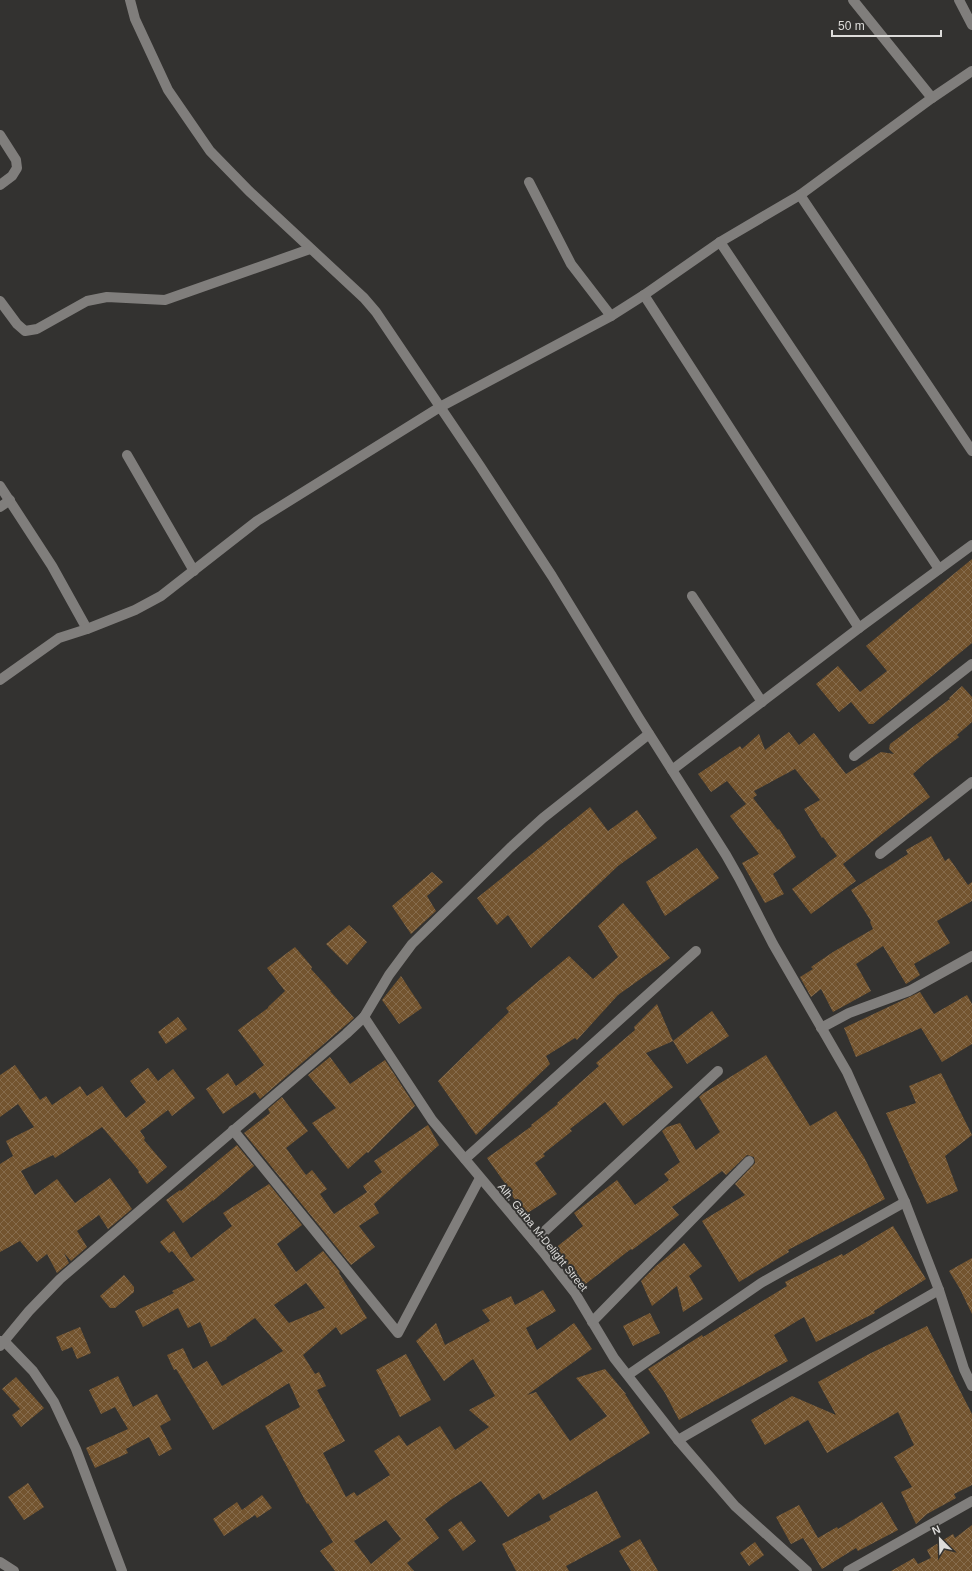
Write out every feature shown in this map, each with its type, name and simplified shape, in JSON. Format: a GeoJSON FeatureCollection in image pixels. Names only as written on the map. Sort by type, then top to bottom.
{"type":"FeatureCollection","features":[{"type":"Feature","properties":{"kind":"street"},"geometry":{"type":"LineString","coordinates":[[130,0],[135,19],[168,90],[210,151],[310,249],[364,298],[376,312],[552,576],[649,734],[726,855],[773,944],[847,1072],[905,1202],[939,1290],[964,1369],[972,1386]]}},
{"type":"Feature","properties":{"kind":"street"},"geometry":{"type":"LineString","coordinates":[[853,0],[932,98]]}},
{"type":"Feature","properties":{"kind":"street"},"geometry":{"type":"LineString","coordinates":[[959,0],[972,24]]}},
{"type":"Feature","properties":{"kind":"street"},"geometry":{"type":"LineString","coordinates":[[0,680],[59,638],[87,629],[135,610],[162,596],[257,521],[440,406],[611,316],[720,242],[800,195],[932,98],[972,72]]}},
{"type":"Feature","properties":{"kind":"street"},"geometry":{"type":"LineString","coordinates":[[0,135],[16,160],[17,168],[12,176],[0,185]]}},
{"type":"Feature","properties":{"kind":"street"},"geometry":{"type":"LineString","coordinates":[[529,182],[571,264],[611,316]]}},
{"type":"Feature","properties":{"kind":"street"},"geometry":{"type":"LineString","coordinates":[[800,195],[972,451]]}},
{"type":"Feature","properties":{"kind":"street"},"geometry":{"type":"LineString","coordinates":[[720,242],[939,569]]}},
{"type":"Feature","properties":{"kind":"street"},"geometry":{"type":"LineString","coordinates":[[0,301],[16,324],[25,331],[37,328],[87,301],[107,297],[165,300],[310,249]]}},
{"type":"Feature","properties":{"kind":"street"},"geometry":{"type":"LineString","coordinates":[[644,295],[858,628]]}},
{"type":"Feature","properties":{"kind":"street"},"geometry":{"type":"LineString","coordinates":[[127,455],[194,571]]}},
{"type":"Feature","properties":{"kind":"street"},"geometry":{"type":"LineString","coordinates":[[0,486],[52,566],[87,629]]}},
{"type":"Feature","properties":{"kind":"street"},"geometry":{"type":"LineString","coordinates":[[0,507],[10,500]]}},
{"type":"Feature","properties":{"kind":"street"},"geometry":{"type":"LineString","coordinates":[[672,770],[858,628],[972,545]]}},
{"type":"Feature","properties":{"kind":"street"},"geometry":{"type":"LineString","coordinates":[[692,596],[762,702]]}},
{"type":"Feature","properties":{"kind":"street"},"geometry":{"type":"LineString","coordinates":[[854,756],[972,664]]}},
{"type":"Feature","properties":{"kind":"street"},"geometry":{"type":"LineString","coordinates":[[122,1571],[76,1449],[54,1402],[33,1371],[2,1343],[29,1311],[60,1279],[364,1017],[389,975],[412,944],[510,848],[543,818],[649,734]]}},
{"type":"Feature","properties":{"kind":"street"},"geometry":{"type":"LineString","coordinates":[[880,854],[972,782]]}},
{"type":"Feature","properties":{"kind":"street"},"geometry":{"type":"LineString","coordinates":[[465,1159],[696,951]]}},
{"type":"Feature","properties":{"kind":"street"},"geometry":{"type":"LineString","coordinates":[[821,1028],[849,1013],[909,991],[972,956]]}},
{"type":"Feature","properties":{"kind":"street","name":"Alh. Garba M-Delight Street"},"geometry":{"type":"LineString","coordinates":[[364,1017],[432,1120],[534,1241],[575,1293],[614,1358],[678,1440],[735,1506],[808,1571]]}},
{"type":"Feature","properties":{"kind":"street"},"geometry":{"type":"LineString","coordinates":[[534,1241],[718,1071]]}},
{"type":"Feature","properties":{"kind":"street"},"geometry":{"type":"LineString","coordinates":[[233,1130],[398,1333],[480,1178]]}},
{"type":"Feature","properties":{"kind":"street"},"geometry":{"type":"LineString","coordinates":[[592,1322],[748,1161]]}},
{"type":"Feature","properties":{"kind":"street"},"geometry":{"type":"LineString","coordinates":[[628,1375],[761,1282],[905,1202]]}},
{"type":"Feature","properties":{"kind":"street"},"geometry":{"type":"LineString","coordinates":[[678,1440],[939,1290]]}},
{"type":"Feature","properties":{"kind":"street"},"geometry":{"type":"LineString","coordinates":[[848,1571],[972,1501]]}},
{"type":"Feature","properties":{"kind":"street"},"geometry":{"type":"LineString","coordinates":[[0,1562],[14,1571]]}},
{"type":"Feature","properties":{"kind":"building"},"geometry":{"type":"Polygon","coordinates":[[[972,559],[972,643],[873,724],[869,724],[851,702],[839,712],[816,684],[838,666],[860,692],[887,671],[866,646],[972,559]]]}},
{"type":"Feature","properties":{"kind":"building"},"geometry":{"type":"Polygon","coordinates":[[[962,686],[972,697],[972,722],[957,735],[959,737],[913,774],[930,797],[843,864],[856,881],[811,914],[792,889],[837,856],[823,837],[822,838],[804,809],[820,800],[795,769],[754,791],[757,795],[753,798],[778,830],[779,829],[796,857],[773,874],[784,894],[765,903],[742,863],[759,854],[730,816],[746,804],[727,781],[711,792],[698,774],[740,746],[742,749],[759,734],[765,750],[789,732],[799,745],[814,733],[846,774],[881,752],[894,754],[889,749],[890,744],[950,699],[949,698],[962,686]]]}},
{"type":"Feature","properties":{"kind":"building"},"geometry":{"type":"Polygon","coordinates":[[[590,807],[608,831],[637,810],[657,838],[618,866],[531,948],[508,915],[497,925],[477,898],[590,807]]]}},
{"type":"Feature","properties":{"kind":"building"},"geometry":{"type":"Polygon","coordinates":[[[931,836],[945,861],[949,858],[968,885],[972,882],[972,901],[937,921],[950,943],[914,964],[920,975],[906,984],[883,946],[856,964],[871,991],[833,1012],[821,989],[811,997],[800,977],[813,969],[811,967],[833,952],[873,929],[870,922],[871,921],[851,890],[908,854],[906,850],[931,836]]]}},
{"type":"Feature","properties":{"kind":"building"},"geometry":{"type":"Polygon","coordinates":[[[697,848],[719,878],[665,916],[646,882],[697,848]]]}},
{"type":"Feature","properties":{"kind":"building"},"geometry":{"type":"Polygon","coordinates":[[[432,872],[443,882],[427,896],[436,911],[411,934],[392,906],[432,872]]]}},
{"type":"Feature","properties":{"kind":"building"},"geometry":{"type":"Polygon","coordinates":[[[623,903],[670,958],[618,995],[577,1040],[575,1038],[546,1056],[550,1064],[476,1135],[438,1081],[509,1012],[506,1008],[569,956],[593,979],[618,957],[598,926],[623,903]]]}},
{"type":"Feature","properties":{"kind":"building"},"geometry":{"type":"Polygon","coordinates":[[[349,925],[367,942],[347,965],[326,944],[349,925]]]}},
{"type":"Feature","properties":{"kind":"building"},"geometry":{"type":"Polygon","coordinates":[[[295,947],[312,967],[311,969],[354,1018],[260,1099],[255,1092],[223,1114],[206,1089],[228,1073],[236,1086],[264,1065],[238,1030],[268,1008],[285,991],[267,968],[295,947]]]}},
{"type":"Feature","properties":{"kind":"building"},"geometry":{"type":"Polygon","coordinates":[[[401,976],[422,1008],[399,1024],[382,1000],[401,976]]]}},
{"type":"Feature","properties":{"kind":"building"},"geometry":{"type":"Polygon","coordinates":[[[920,992],[934,1014],[967,995],[972,1004],[972,1044],[942,1062],[921,1028],[856,1057],[844,1028],[920,992]]]}},
{"type":"Feature","properties":{"kind":"building"},"geometry":{"type":"Polygon","coordinates":[[[657,1004],[673,1041],[646,1053],[673,1087],[623,1126],[605,1102],[570,1129],[572,1131],[543,1154],[545,1156],[535,1163],[557,1194],[526,1214],[506,1188],[507,1186],[487,1158],[532,1126],[531,1125],[558,1104],[557,1103],[599,1066],[596,1063],[635,1030],[634,1027],[657,1004]]]}},
{"type":"Feature","properties":{"kind":"building"},"geometry":{"type":"Polygon","coordinates":[[[712,1011],[729,1036],[687,1064],[673,1041],[712,1011]]]}},
{"type":"Feature","properties":{"kind":"building"},"geometry":{"type":"Polygon","coordinates":[[[178,1017],[187,1029],[166,1044],[158,1032],[178,1017]]]}},
{"type":"Feature","properties":{"kind":"building"},"geometry":{"type":"Polygon","coordinates":[[[766,1055],[810,1126],[836,1111],[864,1157],[885,1199],[788,1250],[789,1252],[739,1282],[702,1221],[745,1195],[735,1184],[755,1163],[754,1157],[747,1155],[726,1175],[722,1171],[672,1207],[679,1215],[632,1250],[631,1249],[583,1286],[554,1249],[583,1226],[574,1213],[617,1180],[635,1205],[669,1180],[664,1174],[680,1162],[662,1131],[667,1127],[680,1123],[696,1150],[720,1132],[699,1097],[766,1055]]]}},
{"type":"Feature","properties":{"kind":"building"},"geometry":{"type":"Polygon","coordinates":[[[330,1057],[350,1084],[385,1060],[415,1106],[368,1153],[367,1152],[348,1169],[312,1123],[336,1108],[308,1075],[330,1057]]]}},
{"type":"Feature","properties":{"kind":"building"},"geometry":{"type":"Polygon","coordinates":[[[15,1065],[40,1100],[46,1096],[52,1105],[80,1086],[87,1096],[102,1086],[126,1118],[146,1102],[130,1081],[148,1068],[158,1081],[173,1069],[195,1098],[172,1116],[168,1110],[140,1131],[145,1138],[144,1140],[167,1167],[147,1184],[138,1172],[139,1171],[102,1127],[55,1158],[53,1155],[21,1171],[35,1195],[57,1179],[75,1203],[110,1178],[132,1209],[108,1229],[99,1215],[77,1231],[87,1247],[71,1261],[64,1253],[69,1263],[57,1273],[47,1254],[37,1262],[20,1241],[0,1252],[0,1164],[13,1156],[6,1141],[34,1127],[18,1104],[0,1117],[0,1075],[15,1065]]]}},
{"type":"Feature","properties":{"kind":"building"},"geometry":{"type":"Polygon","coordinates":[[[941,1073],[972,1135],[945,1156],[958,1191],[927,1204],[886,1113],[916,1103],[909,1086],[941,1073]]]}},
{"type":"Feature","properties":{"kind":"building"},"geometry":{"type":"Polygon","coordinates":[[[282,1097],[308,1131],[286,1148],[306,1175],[312,1170],[327,1189],[320,1194],[334,1214],[367,1192],[363,1186],[382,1172],[374,1161],[428,1125],[439,1145],[374,1204],[379,1213],[359,1226],[375,1247],[351,1265],[244,1133],[270,1113],[268,1109],[282,1097]]]}},
{"type":"Feature","properties":{"kind":"building"},"geometry":{"type":"Polygon","coordinates":[[[237,1145],[254,1166],[213,1201],[183,1223],[166,1200],[180,1190],[181,1191],[237,1145]]]}},
{"type":"Feature","properties":{"kind":"building"},"geometry":{"type":"Polygon","coordinates":[[[269,1184],[302,1225],[277,1244],[296,1272],[323,1251],[340,1272],[339,1273],[367,1318],[341,1335],[336,1327],[303,1355],[315,1374],[319,1372],[326,1386],[317,1390],[345,1441],[323,1453],[346,1497],[354,1492],[357,1496],[390,1475],[374,1451],[399,1435],[407,1446],[440,1426],[455,1450],[489,1427],[469,1410],[495,1396],[473,1359],[444,1381],[416,1341],[436,1323],[445,1345],[490,1321],[482,1310],[511,1296],[515,1305],[543,1290],[556,1311],[526,1328],[537,1350],[574,1323],[592,1349],[527,1395],[536,1392],[570,1441],[607,1416],[576,1378],[605,1369],[626,1394],[650,1433],[543,1500],[539,1493],[508,1517],[481,1481],[452,1499],[425,1519],[439,1538],[407,1563],[414,1571],[335,1571],[320,1551],[333,1542],[308,1503],[307,1504],[265,1426],[300,1407],[289,1383],[213,1430],[176,1369],[174,1370],[167,1355],[183,1348],[193,1369],[207,1361],[222,1386],[283,1351],[255,1318],[226,1338],[227,1339],[211,1347],[200,1322],[188,1328],[178,1308],[143,1327],[135,1311],[174,1293],[172,1291],[195,1280],[172,1251],[169,1253],[160,1242],[174,1231],[191,1258],[232,1226],[223,1213],[269,1184]],[[306,1283],[274,1305],[289,1323],[325,1308],[306,1283]],[[386,1520],[354,1541],[371,1564],[401,1539],[386,1520]]]}},
{"type":"Feature","properties":{"kind":"building"},"geometry":{"type":"Polygon","coordinates":[[[893,1226],[926,1279],[874,1311],[875,1313],[816,1342],[804,1317],[774,1335],[788,1361],[679,1420],[665,1393],[648,1369],[702,1335],[703,1337],[787,1286],[785,1282],[842,1254],[843,1256],[893,1226]]]}},
{"type":"Feature","properties":{"kind":"building"},"geometry":{"type":"Polygon","coordinates":[[[684,1243],[702,1266],[689,1276],[703,1299],[683,1312],[677,1286],[652,1306],[641,1281],[656,1266],[684,1243]]]}},
{"type":"Feature","properties":{"kind":"building"},"geometry":{"type":"Polygon","coordinates":[[[972,1258],[972,1314],[960,1289],[949,1271],[972,1258]]]}},
{"type":"Feature","properties":{"kind":"building"},"geometry":{"type":"Polygon","coordinates":[[[124,1275],[134,1287],[134,1292],[115,1308],[110,1308],[100,1296],[124,1275]]]}},
{"type":"Feature","properties":{"kind":"building"},"geometry":{"type":"Polygon","coordinates":[[[650,1313],[660,1333],[633,1346],[623,1326],[650,1313]]]}},
{"type":"Feature","properties":{"kind":"building"},"geometry":{"type":"Polygon","coordinates":[[[927,1326],[972,1414],[972,1485],[954,1494],[956,1498],[927,1514],[916,1524],[901,1492],[912,1487],[894,1457],[914,1445],[898,1412],[827,1453],[808,1420],[765,1445],[751,1420],[792,1396],[836,1415],[818,1382],[869,1354],[927,1326]]]}},
{"type":"Feature","properties":{"kind":"building"},"geometry":{"type":"Polygon","coordinates":[[[80,1327],[91,1353],[77,1359],[72,1347],[62,1351],[56,1337],[80,1327]]]}},
{"type":"Feature","properties":{"kind":"building"},"geometry":{"type":"Polygon","coordinates":[[[406,1354],[431,1400],[400,1417],[376,1370],[406,1354]]]}},
{"type":"Feature","properties":{"kind":"building"},"geometry":{"type":"Polygon","coordinates":[[[118,1376],[133,1407],[157,1394],[171,1420],[160,1426],[172,1449],[159,1456],[149,1437],[126,1449],[128,1453],[95,1468],[86,1448],[128,1429],[115,1407],[101,1414],[89,1390],[118,1376]]]}},
{"type":"Feature","properties":{"kind":"building"},"geometry":{"type":"Polygon","coordinates":[[[16,1377],[44,1408],[21,1427],[12,1415],[20,1409],[2,1389],[16,1377]]]}},
{"type":"Feature","properties":{"kind":"building"},"geometry":{"type":"Polygon","coordinates":[[[28,1483],[44,1507],[24,1520],[8,1497],[28,1483]]]}},
{"type":"Feature","properties":{"kind":"building"},"geometry":{"type":"Polygon","coordinates":[[[597,1491],[621,1537],[566,1566],[569,1571],[516,1571],[502,1544],[551,1520],[549,1516],[597,1491]]]}},
{"type":"Feature","properties":{"kind":"building"},"geometry":{"type":"Polygon","coordinates":[[[262,1495],[272,1508],[257,1518],[255,1515],[224,1536],[213,1519],[237,1502],[242,1510],[262,1495]]]}},
{"type":"Feature","properties":{"kind":"building"},"geometry":{"type":"Polygon","coordinates":[[[882,1502],[898,1530],[858,1551],[856,1548],[822,1569],[803,1538],[791,1544],[776,1517],[799,1505],[818,1538],[837,1527],[838,1529],[882,1502]]]}},
{"type":"Feature","properties":{"kind":"building"},"geometry":{"type":"Polygon","coordinates":[[[461,1521],[476,1541],[463,1551],[448,1530],[461,1521]]]}},
{"type":"Feature","properties":{"kind":"building"},"geometry":{"type":"Polygon","coordinates":[[[972,1525],[972,1571],[891,1571],[914,1558],[918,1564],[931,1558],[927,1550],[953,1534],[955,1538],[972,1525]]]}},
{"type":"Feature","properties":{"kind":"building"},"geometry":{"type":"Polygon","coordinates":[[[640,1539],[658,1571],[631,1571],[619,1551],[640,1539]]]}},
{"type":"Feature","properties":{"kind":"building"},"geometry":{"type":"Polygon","coordinates":[[[755,1542],[764,1555],[749,1566],[740,1553],[755,1542]]]}}]}
